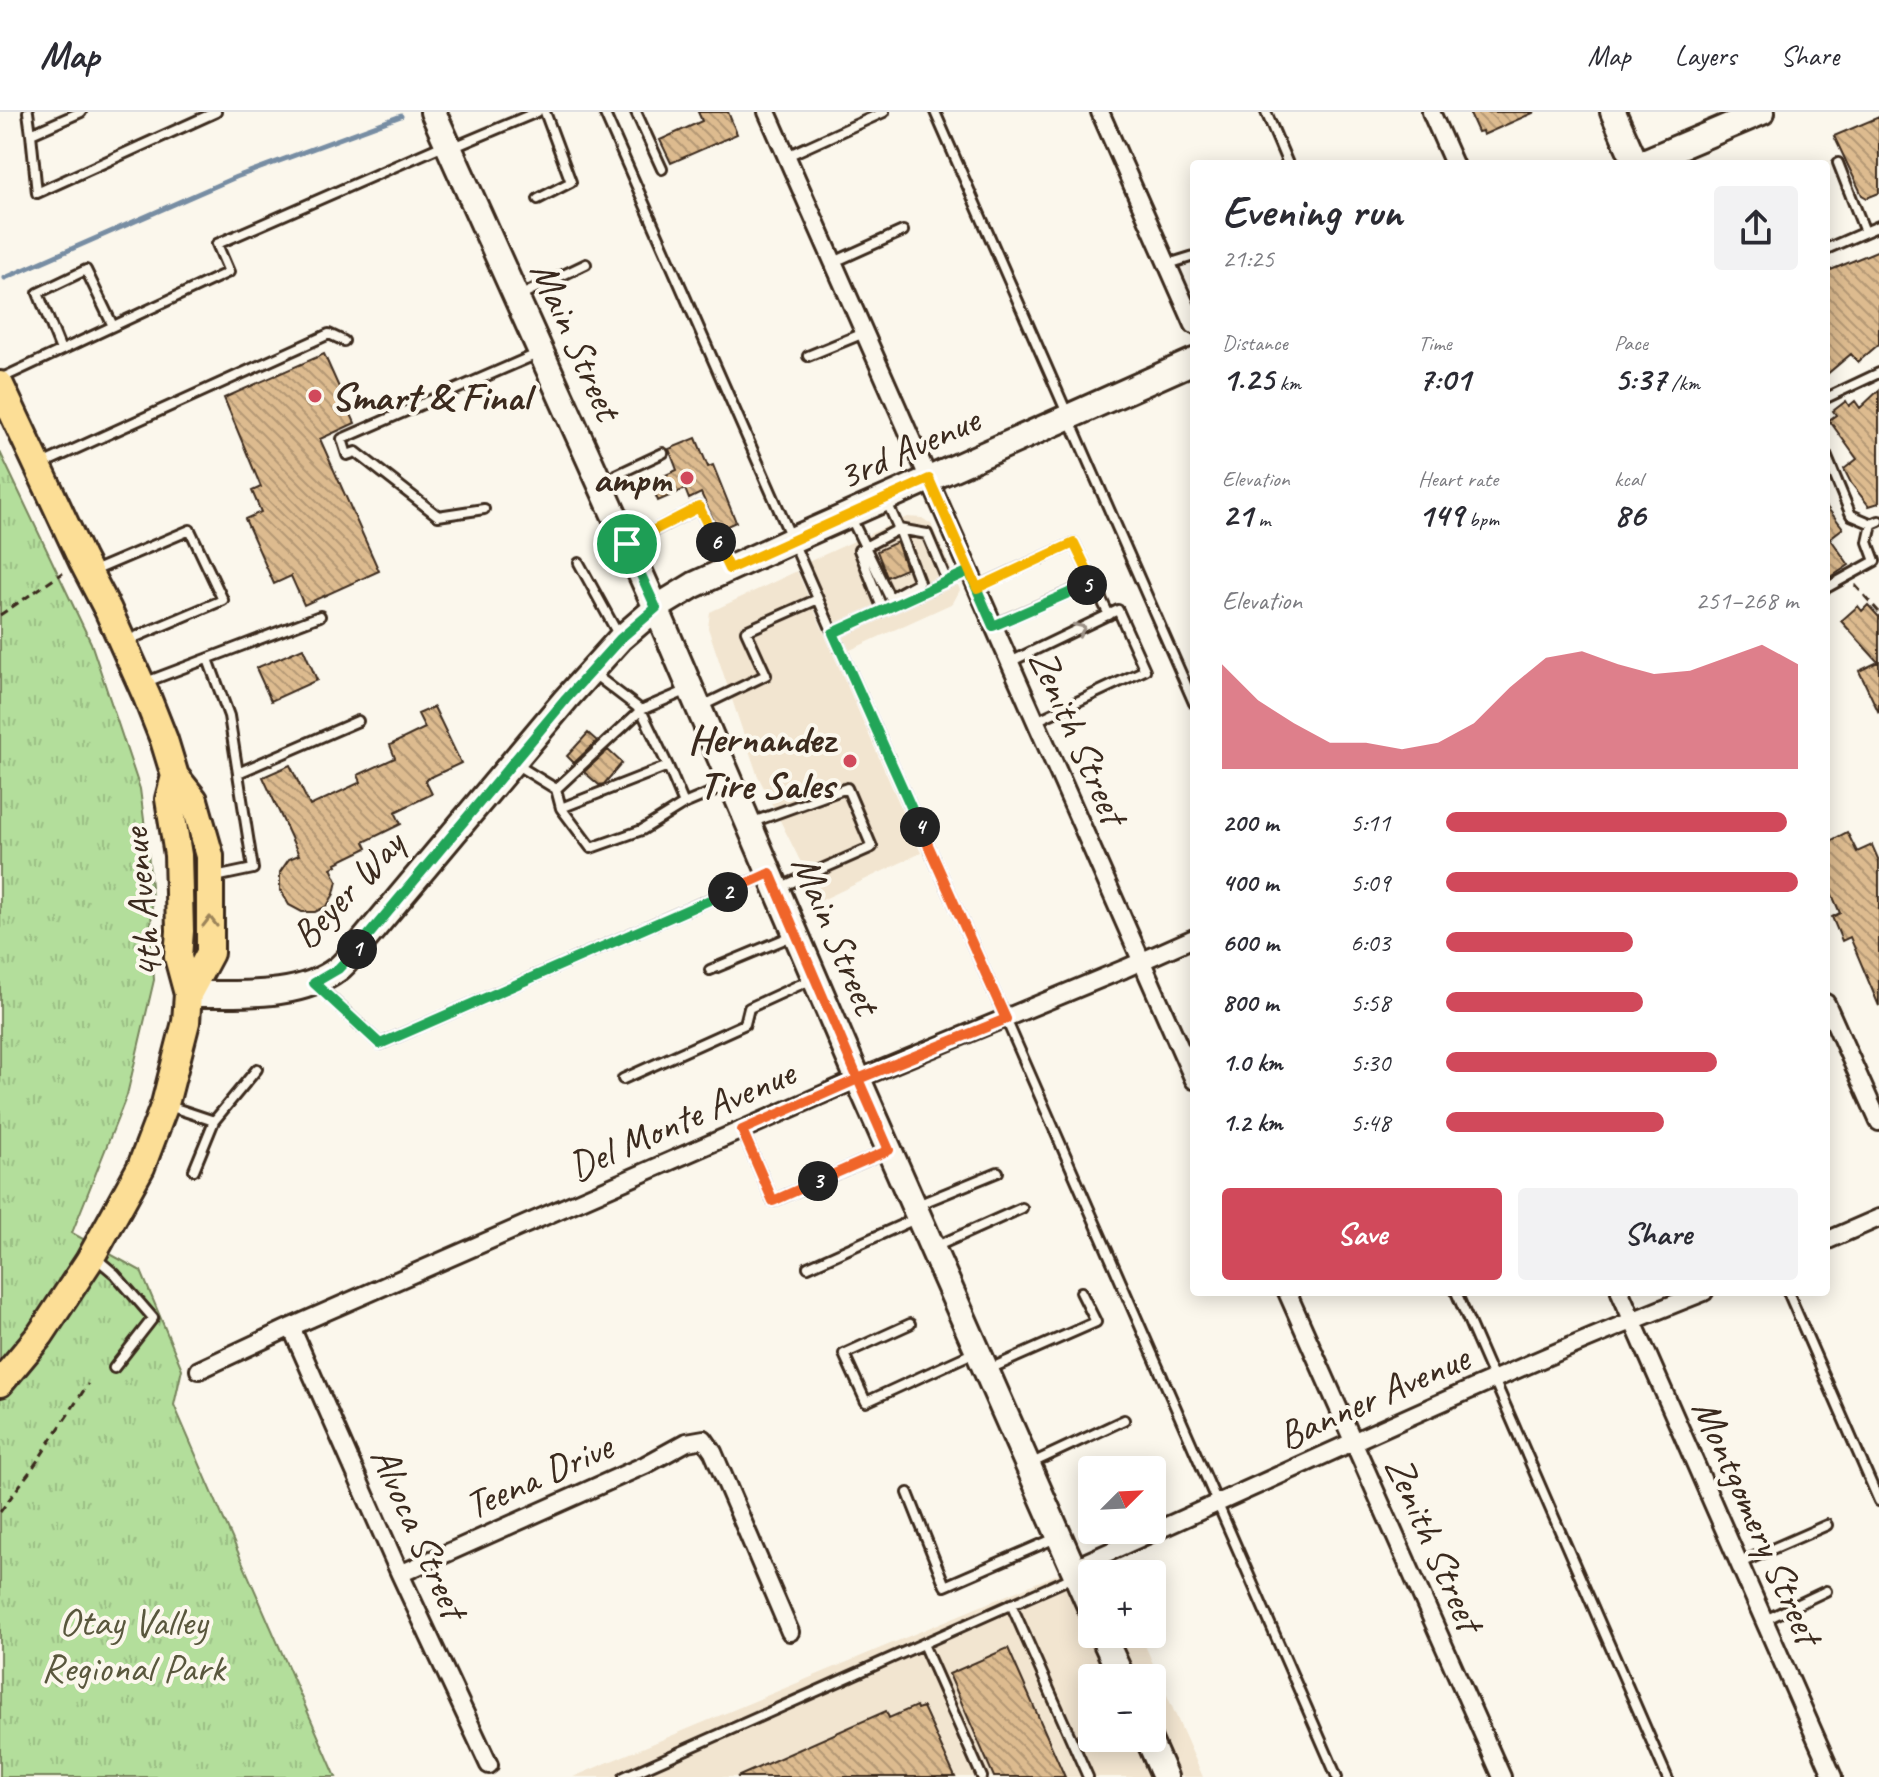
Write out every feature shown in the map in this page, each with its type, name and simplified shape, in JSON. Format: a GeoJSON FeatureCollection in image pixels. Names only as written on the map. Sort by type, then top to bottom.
{"type":"FeatureCollection","features":[{"type":"Feature","properties":{"kind":"main road"},"geometry":{"type":"LineString","coordinates":[[1613,112],[1636,160]]}},
{"type":"Feature","properties":{"kind":"main road","name":"Main Street"},"geometry":{"type":"LineString","coordinates":[[435,113],[656,608],[858,1079],[1078,1579]]}},
{"type":"Feature","properties":{"kind":"main road"},"geometry":{"type":"LineString","coordinates":[[1647,160],[1758,113]]}},
{"type":"Feature","properties":{"kind":"main road","name":"3rd Avenue"},"geometry":{"type":"LineString","coordinates":[[656,608],[694,585],[1190,363]]}},
{"type":"Feature","properties":{"kind":"main road","name":"4th Avenue"},"geometry":{"type":"LineString","coordinates":[[0,382],[123,642],[164,740],[175,776],[194,800],[210,856],[210,953],[188,994]]}},
{"type":"Feature","properties":{"kind":"main road","name":"Beyer Way"},"geometry":{"type":"LineString","coordinates":[[188,994],[282,991],[314,983],[338,969],[620,639],[656,608]]}},
{"type":"Feature","properties":{"kind":"main road","name":"4th Avenue"},"geometry":{"type":"LineString","coordinates":[[175,776],[169,799],[178,855],[178,957],[188,994]]}},
{"type":"Feature","properties":{"kind":"main road"},"geometry":{"type":"LineString","coordinates":[[0,1383],[40,1335],[93,1255],[141,1167],[165,1104],[186,1022],[188,994]]}},
{"type":"Feature","properties":{"kind":"main road"},"geometry":{"type":"LineString","coordinates":[[1154,1752],[1165,1777]]}},
{"type":"Feature","properties":{"kind":"street","name":"Zenith Street"},"geometry":{"type":"LineString","coordinates":[[767,112],[1190,1071]]}},
{"type":"Feature","properties":{"kind":"street"},"geometry":{"type":"LineString","coordinates":[[1100,112],[1167,264],[1190,305]]}},
{"type":"Feature","properties":{"kind":"street"},"geometry":{"type":"LineString","coordinates":[[1431,112],[1452,160]]}},
{"type":"Feature","properties":{"kind":"street","name":"Del Monte Avenue"},"geometry":{"type":"LineString","coordinates":[[199,1370],[858,1079],[1190,940]]}},
{"type":"Feature","properties":{"kind":"street"},"geometry":{"type":"LineString","coordinates":[[1830,1012],[1879,1122]]}},
{"type":"Feature","properties":{"kind":"street"},"geometry":{"type":"LineString","coordinates":[[1830,1239],[1879,1218]]}},
{"type":"Feature","properties":{"kind":"street","name":"Zenith Street"},"geometry":{"type":"LineString","coordinates":[[1289,1296],[1502,1777]]}},
{"type":"Feature","properties":{"kind":"street","name":"Montgomery Street"},"geometry":{"type":"LineString","coordinates":[[1622,1296],[1833,1777]]}},
{"type":"Feature","properties":{"kind":"street","name":"Banner Avenue"},"geometry":{"type":"LineString","coordinates":[[1075,1572],[1217,1502],[1495,1378],[1694,1296]]}},
{"type":"Feature","properties":{"kind":"street","name":"Alvoca Street"},"geometry":{"type":"LineString","coordinates":[[291,1327],[400,1574],[489,1765]]}},
{"type":"Feature","properties":{"kind":"street","name":"Teena Drive"},"geometry":{"type":"LineString","coordinates":[[400,1574],[645,1465],[687,1442],[704,1439],[713,1452],[790,1632]]}},
{"type":"Feature","properties":{"kind":"lane"},"geometry":{"type":"LineString","coordinates":[[28,112],[37,193],[216,112]]}},
{"type":"Feature","properties":{"kind":"lane"},"geometry":{"type":"LineString","coordinates":[[31,134],[81,112]]}},
{"type":"Feature","properties":{"kind":"lane"},"geometry":{"type":"LineString","coordinates":[[0,382],[61,350],[229,272],[217,244],[448,146],[537,112]]}},
{"type":"Feature","properties":{"kind":"lane"},"geometry":{"type":"LineString","coordinates":[[538,199],[571,182],[545,112]]}},
{"type":"Feature","properties":{"kind":"lane"},"geometry":{"type":"LineString","coordinates":[[604,112],[1006,1019],[1337,1777]]}},
{"type":"Feature","properties":{"kind":"lane"},"geometry":{"type":"LineString","coordinates":[[636,112],[662,169]]}},
{"type":"Feature","properties":{"kind":"lane"},"geometry":{"type":"LineString","coordinates":[[787,156],[884,112]]}},
{"type":"Feature","properties":{"kind":"lane"},"geometry":{"type":"LineString","coordinates":[[935,112],[1190,694]]}},
{"type":"Feature","properties":{"kind":"lane"},"geometry":{"type":"LineString","coordinates":[[1266,112],[1286,160]]}},
{"type":"Feature","properties":{"kind":"lane"},"geometry":{"type":"LineString","coordinates":[[1838,163],[1865,232]]}},
{"type":"Feature","properties":{"kind":"lane"},"geometry":{"type":"LineString","coordinates":[[1830,247],[1879,226]]}},
{"type":"Feature","properties":{"kind":"lane"},"geometry":{"type":"LineString","coordinates":[[833,263],[903,231]]}},
{"type":"Feature","properties":{"kind":"lane"},"geometry":{"type":"LineString","coordinates":[[1167,264],[1190,257]]}},
{"type":"Feature","properties":{"kind":"lane"},"geometry":{"type":"LineString","coordinates":[[517,298],[586,264]]}},
{"type":"Feature","properties":{"kind":"lane"},"geometry":{"type":"LineString","coordinates":[[61,350],[38,293],[86,270],[113,326]]}},
{"type":"Feature","properties":{"kind":"lane"},"geometry":{"type":"LineString","coordinates":[[808,356],[864,333]]}},
{"type":"Feature","properties":{"kind":"lane"},"geometry":{"type":"LineString","coordinates":[[39,466],[329,334],[344,341]]}},
{"type":"Feature","properties":{"kind":"lane"},"geometry":{"type":"LineString","coordinates":[[484,509],[438,516],[356,452],[347,455],[342,439],[541,352]]}},
{"type":"Feature","properties":{"kind":"lane"},"geometry":{"type":"LineString","coordinates":[[1830,396],[1879,373]]}},
{"type":"Feature","properties":{"kind":"lane"},"geometry":{"type":"LineString","coordinates":[[600,483],[663,453]]}},
{"type":"Feature","properties":{"kind":"lane"},"geometry":{"type":"LineString","coordinates":[[1830,465],[1851,515],[1875,522],[1868,542],[1875,561],[1830,586]]}},
{"type":"Feature","properties":{"kind":"lane"},"geometry":{"type":"LineString","coordinates":[[849,514],[890,598],[919,582],[886,498]]}},
{"type":"Feature","properties":{"kind":"lane"},"geometry":{"type":"LineString","coordinates":[[627,544],[699,507],[729,569]]}},
{"type":"Feature","properties":{"kind":"lane"},"geometry":{"type":"LineString","coordinates":[[883,610],[859,550],[899,529],[927,534],[947,581]]}},
{"type":"Feature","properties":{"kind":"lane"},"geometry":{"type":"LineString","coordinates":[[86,566],[190,530],[223,600],[123,642]]}},
{"type":"Feature","properties":{"kind":"lane"},"geometry":{"type":"LineString","coordinates":[[977,588],[1074,543],[1109,615]]}},
{"type":"Feature","properties":{"kind":"lane"},"geometry":{"type":"LineString","coordinates":[[579,563],[620,639]]}},
{"type":"Feature","properties":{"kind":"lane"},"geometry":{"type":"LineString","coordinates":[[833,633],[969,571]]}},
{"type":"Feature","properties":{"kind":"lane"},"geometry":{"type":"LineString","coordinates":[[993,626],[1093,582]]}},
{"type":"Feature","properties":{"kind":"lane"},"geometry":{"type":"LineString","coordinates":[[556,789],[641,710],[695,698],[766,675],[746,631],[818,599]]}},
{"type":"Feature","properties":{"kind":"lane"},"geometry":{"type":"LineString","coordinates":[[1010,662],[1118,610],[1145,670],[1036,721]]}},
{"type":"Feature","properties":{"kind":"lane"},"geometry":{"type":"LineString","coordinates":[[141,684],[320,616]]}},
{"type":"Feature","properties":{"kind":"lane"},"geometry":{"type":"LineString","coordinates":[[208,659],[229,716],[253,869],[210,878]]}},
{"type":"Feature","properties":{"kind":"lane"},"geometry":{"type":"LineString","coordinates":[[591,672],[641,710],[684,804]]}},
{"type":"Feature","properties":{"kind":"lane"},"geometry":{"type":"LineString","coordinates":[[238,773],[358,721]]}},
{"type":"Feature","properties":{"kind":"lane"},"geometry":{"type":"LineString","coordinates":[[513,762],[556,789],[561,808],[591,848],[642,830],[684,804],[732,783]]}},
{"type":"Feature","properties":{"kind":"lane"},"geometry":{"type":"LineString","coordinates":[[561,808],[668,766]]}},
{"type":"Feature","properties":{"kind":"lane"},"geometry":{"type":"LineString","coordinates":[[314,983],[380,1044],[773,881],[872,847],[847,788],[749,824]]}},
{"type":"Feature","properties":{"kind":"lane"},"geometry":{"type":"LineString","coordinates":[[710,970],[796,934]]}},
{"type":"Feature","properties":{"kind":"lane"},"geometry":{"type":"LineString","coordinates":[[623,1079],[745,1024],[749,1008],[815,978]]}},
{"type":"Feature","properties":{"kind":"lane"},"geometry":{"type":"LineString","coordinates":[[194,1170],[214,1121],[257,1069]]}},
{"type":"Feature","properties":{"kind":"lane"},"geometry":{"type":"LineString","coordinates":[[165,1104],[214,1121]]}},
{"type":"Feature","properties":{"kind":"lane"},"geometry":{"type":"LineString","coordinates":[[742,1130],[773,1201],[889,1150]]}},
{"type":"Feature","properties":{"kind":"lane"},"geometry":{"type":"LineString","coordinates":[[808,1267],[998,1172]]}},
{"type":"Feature","properties":{"kind":"lane"},"geometry":{"type":"LineString","coordinates":[[932,1248],[1022,1208]]}},
{"type":"Feature","properties":{"kind":"lane"},"geometry":{"type":"LineString","coordinates":[[93,1255],[115,1274],[153,1318],[114,1368]]}},
{"type":"Feature","properties":{"kind":"lane"},"geometry":{"type":"LineString","coordinates":[[910,1324],[844,1354],[866,1402],[1096,1322],[1081,1292]]}},
{"type":"Feature","properties":{"kind":"lane"},"geometry":{"type":"LineString","coordinates":[[1458,1296],[1667,1777]]}},
{"type":"Feature","properties":{"kind":"lane"},"geometry":{"type":"LineString","coordinates":[[1790,1296],[1879,1501]]}},
{"type":"Feature","properties":{"kind":"lane"},"geometry":{"type":"LineString","coordinates":[[1028,1465],[1124,1420]]}},
{"type":"Feature","properties":{"kind":"lane"},"geometry":{"type":"LineString","coordinates":[[908,1493],[945,1586],[1059,1536]]}},
{"type":"Feature","properties":{"kind":"lane"},"geometry":{"type":"LineString","coordinates":[[1740,1563],[1827,1525]]}},
{"type":"Feature","properties":{"kind":"lane"},"geometry":{"type":"LineString","coordinates":[[624,1777],[1011,1604],[1075,1572]]}},
{"type":"Feature","properties":{"kind":"lane"},"geometry":{"type":"LineString","coordinates":[[1765,1620],[1826,1591]]}},
{"type":"Feature","properties":{"kind":"lane"},"geometry":{"type":"LineString","coordinates":[[1011,1604],[1088,1777]]}},
{"type":"Feature","properties":{"kind":"lane"},"geometry":{"type":"LineString","coordinates":[[923,1644],[982,1777]]}},
{"type":"Feature","properties":{"kind":"path"},"geometry":{"type":"LineString","coordinates":[[0,615],[86,566]]}},
{"type":"Feature","properties":{"kind":"path"},"geometry":{"type":"LineString","coordinates":[[1847,577],[1879,612]]}},
{"type":"Feature","properties":{"kind":"path"},"geometry":{"type":"LineString","coordinates":[[0,1512],[88,1384]]}},
{"type":"Feature","properties":{"kind":"shaded area"},"geometry":{"type":"Polygon","coordinates":[[[907,517],[922,518],[931,524],[960,590],[953,603],[848,651],[808,562],[907,517]]]}},
{"type":"Feature","properties":{"kind":"shaded area"},"geometry":{"type":"Polygon","coordinates":[[[797,571],[921,853],[820,901],[757,774],[708,628],[710,612],[797,571]]]}},
{"type":"Feature","properties":{"kind":"shaded area"},"geometry":{"type":"Polygon","coordinates":[[[1105,1554],[1108,1560],[1091,1560],[1105,1554]]]}},
{"type":"Feature","properties":{"kind":"shaded area"},"geometry":{"type":"Polygon","coordinates":[[[1078,1565],[1078,1648],[1146,1648],[1153,1664],[1078,1664],[1078,1752],[1166,1752],[1166,1693],[1203,1777],[573,1777],[1078,1565]]]}},
{"type":"Feature","properties":{"kind":"green space","name":"Otay Valley Regional Park"},"geometry":{"type":"Polygon","coordinates":[[[0,452],[91,643],[140,789],[148,851],[154,980],[127,1095],[72,1233],[141,1271],[182,1369],[174,1405],[336,1777],[0,1777],[0,452]]]}},
{"type":"Feature","properties":{"kind":"building"},"geometry":{"type":"Polygon","coordinates":[[[698,112],[728,112],[737,134],[671,163],[660,140],[702,121],[698,112]]]}},
{"type":"Feature","properties":{"kind":"building"},"geometry":{"type":"Polygon","coordinates":[[[1469,112],[1535,112],[1483,135],[1482,131],[1478,132],[1469,112]]]}},
{"type":"Feature","properties":{"kind":"building"},"geometry":{"type":"Polygon","coordinates":[[[1879,117],[1879,193],[1867,198],[1862,195],[1834,136],[1879,117]]]}},
{"type":"Feature","properties":{"kind":"building"},"geometry":{"type":"Polygon","coordinates":[[[1879,250],[1879,344],[1858,362],[1851,354],[1830,372],[1830,270],[1879,250]]]}},
{"type":"Feature","properties":{"kind":"building"},"geometry":{"type":"Polygon","coordinates":[[[324,354],[355,423],[320,439],[379,571],[304,605],[291,576],[274,584],[245,519],[261,512],[252,491],[261,487],[224,398],[324,354]]]}},
{"type":"Feature","properties":{"kind":"building"},"geometry":{"type":"Polygon","coordinates":[[[1879,390],[1879,503],[1869,506],[1844,469],[1857,459],[1830,421],[1836,415],[1833,411],[1846,401],[1849,406],[1855,401],[1860,408],[1879,390]]]}},
{"type":"Feature","properties":{"kind":"building"},"geometry":{"type":"Polygon","coordinates":[[[696,438],[708,467],[713,465],[736,522],[718,530],[701,493],[689,499],[685,489],[658,501],[650,482],[677,470],[669,449],[696,438]]]}},
{"type":"Feature","properties":{"kind":"building"},"geometry":{"type":"Polygon","coordinates":[[[1830,511],[1843,528],[1830,538],[1830,511]]]}},
{"type":"Feature","properties":{"kind":"building"},"geometry":{"type":"Polygon","coordinates":[[[1830,538],[1849,565],[1830,576],[1830,538]]]}},
{"type":"Feature","properties":{"kind":"building"},"geometry":{"type":"Polygon","coordinates":[[[897,542],[906,569],[887,577],[877,551],[897,542]]]}},
{"type":"Feature","properties":{"kind":"building"},"geometry":{"type":"Polygon","coordinates":[[[1868,605],[1879,617],[1879,713],[1859,671],[1878,662],[1841,621],[1858,606],[1862,611],[1868,605]]]}},
{"type":"Feature","properties":{"kind":"building"},"geometry":{"type":"Polygon","coordinates":[[[303,648],[317,680],[271,701],[256,668],[303,648]]]}},
{"type":"Feature","properties":{"kind":"building"},"geometry":{"type":"Polygon","coordinates":[[[434,707],[461,763],[425,780],[432,794],[395,812],[401,824],[364,842],[367,848],[331,868],[337,881],[327,906],[315,912],[302,912],[289,905],[280,889],[280,872],[289,859],[299,855],[263,777],[290,765],[310,806],[361,782],[358,775],[395,758],[390,745],[425,728],[418,714],[434,707]]]}},
{"type":"Feature","properties":{"kind":"building"},"geometry":{"type":"Polygon","coordinates":[[[588,733],[597,741],[574,763],[567,756],[588,733]]]}},
{"type":"Feature","properties":{"kind":"building"},"geometry":{"type":"Polygon","coordinates":[[[608,750],[622,763],[604,784],[599,785],[584,772],[608,750]]]}},
{"type":"Feature","properties":{"kind":"building"},"geometry":{"type":"Polygon","coordinates":[[[1847,832],[1857,852],[1872,845],[1879,861],[1879,1006],[1850,937],[1842,941],[1832,917],[1840,913],[1830,890],[1830,841],[1847,832]]]}},
{"type":"Feature","properties":{"kind":"building"},"geometry":{"type":"Polygon","coordinates":[[[1008,1648],[1065,1777],[994,1777],[949,1674],[1008,1648]]]}},
{"type":"Feature","properties":{"kind":"building"},"geometry":{"type":"Polygon","coordinates":[[[916,1706],[917,1709],[923,1707],[955,1777],[737,1777],[886,1711],[889,1718],[916,1706]]]}},
{"type":"Feature","properties":{"kind":"waterway"},"geometry":{"type":"LineString","coordinates":[[5,278],[236,177],[401,116]]}},
{"type":"Feature","properties":{"kind":"place","name":"Smart & Final"},"geometry":{"type":"Point","coordinates":[315,396]}},
{"type":"Feature","properties":{"kind":"place","name":"ampm"},"geometry":{"type":"Point","coordinates":[687,478]}},
{"type":"Feature","properties":{"kind":"place","name":"Hernandez Tire Sales"},"geometry":{"type":"Point","coordinates":[850,761]}},
{"type":"Feature","properties":{"kind":"route"},"geometry":{"type":"LineString","coordinates":[[627,544],[656,608],[620,639],[566,699],[359,946],[338,969],[314,983],[380,1044],[770,873],[858,1079],[742,1130],[773,1201],[889,1150],[858,1079],[1006,1019],[833,633],[969,571],[993,626],[1093,582],[1074,543],[977,588],[929,479],[729,569],[699,507],[627,544]]}}]}
